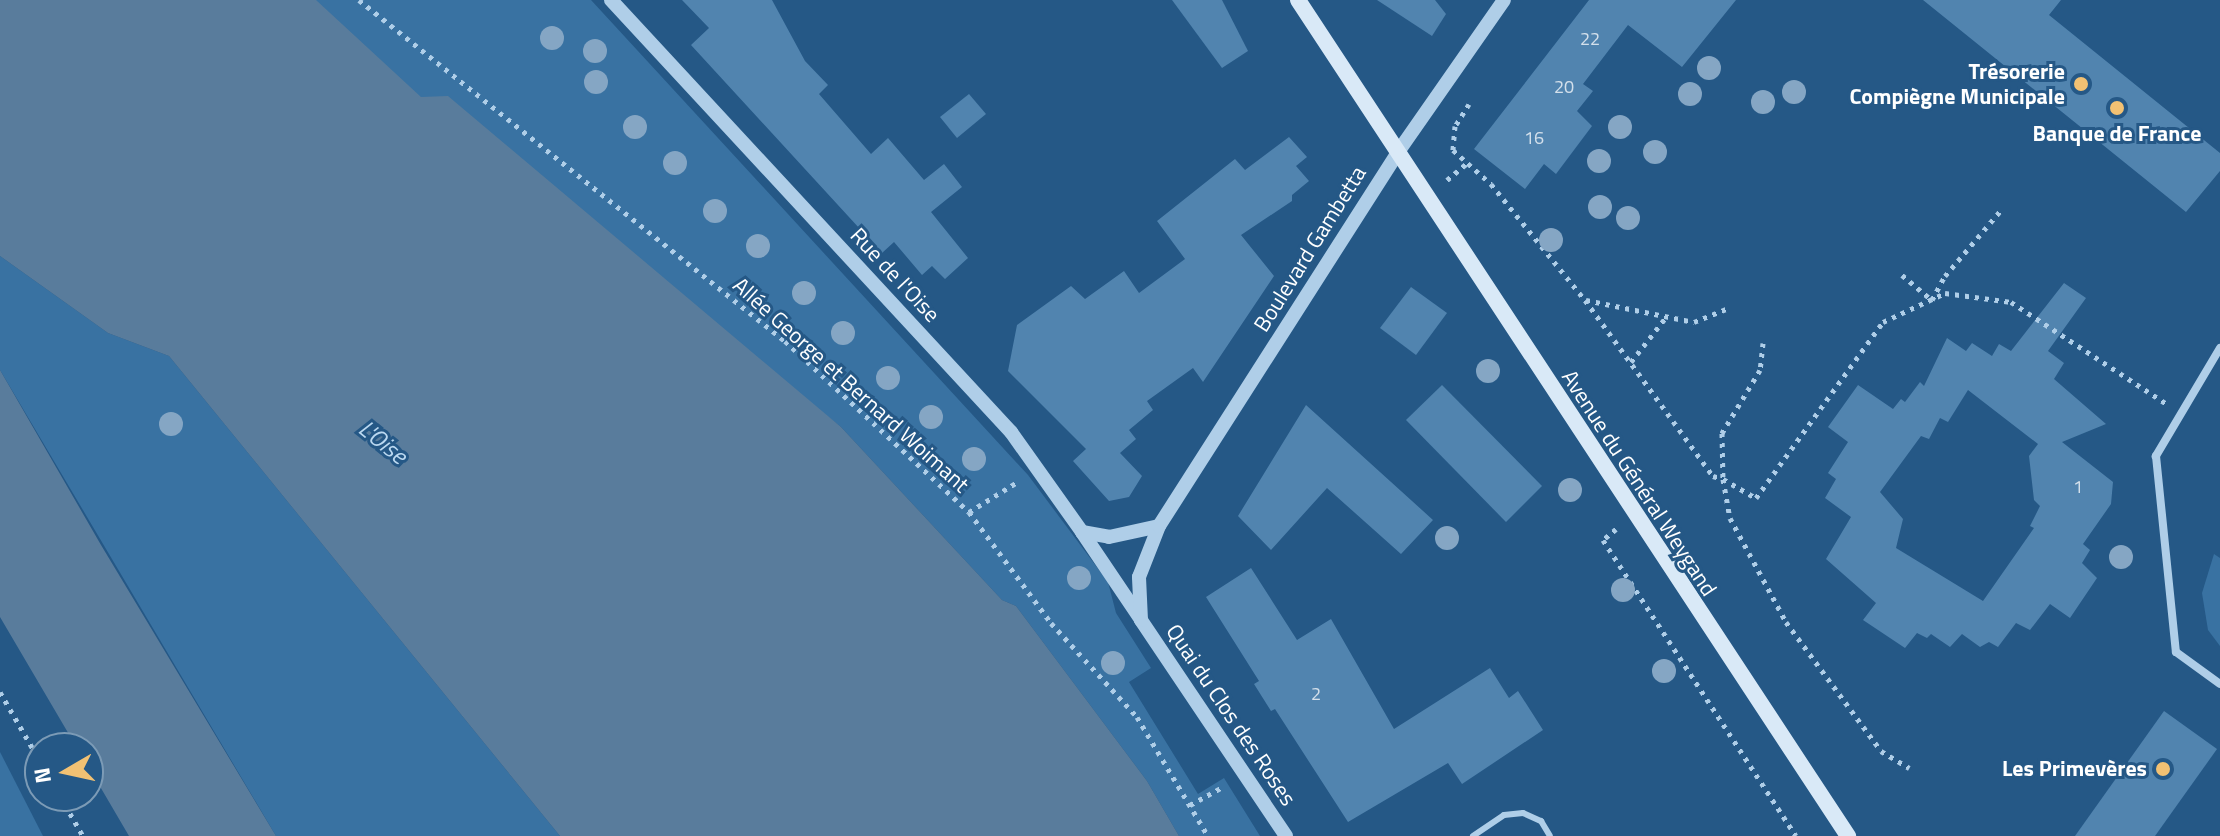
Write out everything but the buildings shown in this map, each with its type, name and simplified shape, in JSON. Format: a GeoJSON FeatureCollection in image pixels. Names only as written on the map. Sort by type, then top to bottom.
{"type":"FeatureCollection","features":[{"type":"Feature","properties":{"kind":"main road","name":"Avenue du Général Weygand"},"geometry":{"type":"LineString","coordinates":[[1298,0],[1848,836]]}},
{"type":"Feature","properties":{"kind":"street","name":"Rue de l'Oise"},"geometry":{"type":"LineString","coordinates":[[611,0],[1011,432],[1035,471],[1082,532],[1141,620]]}},
{"type":"Feature","properties":{"kind":"street","name":"Boulevard Gambetta"},"geometry":{"type":"LineString","coordinates":[[1159,526],[1398,152],[1504,0]]}},
{"type":"Feature","properties":{"kind":"street"},"geometry":{"type":"LineString","coordinates":[[2220,348],[2156,456],[2176,652],[2220,684]]}},
{"type":"Feature","properties":{"kind":"street"},"geometry":{"type":"LineString","coordinates":[[1082,532],[1109,537],[1159,526]]}},
{"type":"Feature","properties":{"kind":"street","name":"Quai du Clos des Roses"},"geometry":{"type":"LineString","coordinates":[[1159,526],[1139,577],[1141,620],[1286,836]]}},
{"type":"Feature","properties":{"kind":"lane"},"geometry":{"type":"LineString","coordinates":[[1473,836],[1504,815],[1523,813],[1541,821],[1550,836]]}},
{"type":"Feature","properties":{"kind":"path","name":"Allée George et Bernard Woimant"},"geometry":{"type":"LineString","coordinates":[[359,0],[785,341],[969,512],[1051,623],[1137,717],[1208,836]]}},
{"type":"Feature","properties":{"kind":"path"},"geometry":{"type":"LineString","coordinates":[[1469,104],[1455,126],[1453,150],[1491,184],[1585,300],[1713,476],[1756,498],[1883,322],[1945,293],[2011,302],[2181,413]]}},
{"type":"Feature","properties":{"kind":"path"},"geometry":{"type":"LineString","coordinates":[[1447,180],[1467,163]]}},
{"type":"Feature","properties":{"kind":"path"},"geometry":{"type":"LineString","coordinates":[[1932,300],[1945,276],[2002,209]]}},
{"type":"Feature","properties":{"kind":"path"},"geometry":{"type":"LineString","coordinates":[[1902,275],[1932,300]]}},
{"type":"Feature","properties":{"kind":"path"},"geometry":{"type":"LineString","coordinates":[[1585,300],[1694,322],[1726,309]]}},
{"type":"Feature","properties":{"kind":"path"},"geometry":{"type":"LineString","coordinates":[[1631,362],[1667,316]]}},
{"type":"Feature","properties":{"kind":"path"},"geometry":{"type":"LineString","coordinates":[[1763,343],[1760,370],[1722,433],[1723,479],[1730,518],[1786,622],[1881,751],[1909,768]]}},
{"type":"Feature","properties":{"kind":"path"},"geometry":{"type":"LineString","coordinates":[[969,512],[1035,471]]}},
{"type":"Feature","properties":{"kind":"path"},"geometry":{"type":"LineString","coordinates":[[1618,528],[1603,540],[1796,836]]}},
{"type":"Feature","properties":{"kind":"path"},"geometry":{"type":"LineString","coordinates":[[0,692],[24,733]]}},
{"type":"Feature","properties":{"kind":"path"},"geometry":{"type":"LineString","coordinates":[[1190,805],[1227,784]]}},
{"type":"Feature","properties":{"kind":"path"},"geometry":{"type":"LineString","coordinates":[[69,812],[83,836]]}},
{"type":"Feature","properties":{"kind":"shaded area"},"geometry":{"type":"Polygon","coordinates":[[[309,0],[591,0],[1028,475],[1108,582],[1116,613],[1151,668],[1129,682],[1198,794],[1224,778],[1260,836],[1179,836],[1147,781],[1016,606],[1002,600],[841,427],[421,98],[309,0]]]}},
{"type":"Feature","properties":{"kind":"shaded area"},"geometry":{"type":"Polygon","coordinates":[[[0,256],[108,333],[169,356],[560,836],[276,836],[0,370],[0,256]]]}},
{"type":"Feature","properties":{"kind":"shaded area"},"geometry":{"type":"Polygon","coordinates":[[[2214,554],[2220,558],[2220,646],[2208,630],[2202,593],[2214,554]]]}},
{"type":"Feature","properties":{"kind":"shaded area"},"geometry":{"type":"Polygon","coordinates":[[[0,752],[24,799],[24,812],[31,812],[43,836],[0,836],[0,752]]]}},
{"type":"Feature","properties":{"kind":"water","name":"L'Oise"},"geometry":{"type":"Polygon","coordinates":[[[0,0],[316,0],[421,97],[448,96],[841,427],[1002,600],[1016,606],[1147,781],[1179,836],[560,836],[169,356],[108,333],[0,256],[0,0]]]}},
{"type":"Feature","properties":{"kind":"water"},"geometry":{"type":"Polygon","coordinates":[[[0,370],[276,836],[129,836],[104,793],[104,732],[68,732],[0,617],[0,370]]]}},
{"type":"Feature","properties":{"kind":"place","name":"Trésorerie Compiègne Municipale"},"geometry":{"type":"Point","coordinates":[2081,84]}},
{"type":"Feature","properties":{"kind":"place","name":"Banque de France"},"geometry":{"type":"Point","coordinates":[2117,108]}},
{"type":"Feature","properties":{"kind":"place","name":"Les Primevères"},"geometry":{"type":"Point","coordinates":[2163,769]}}]}
